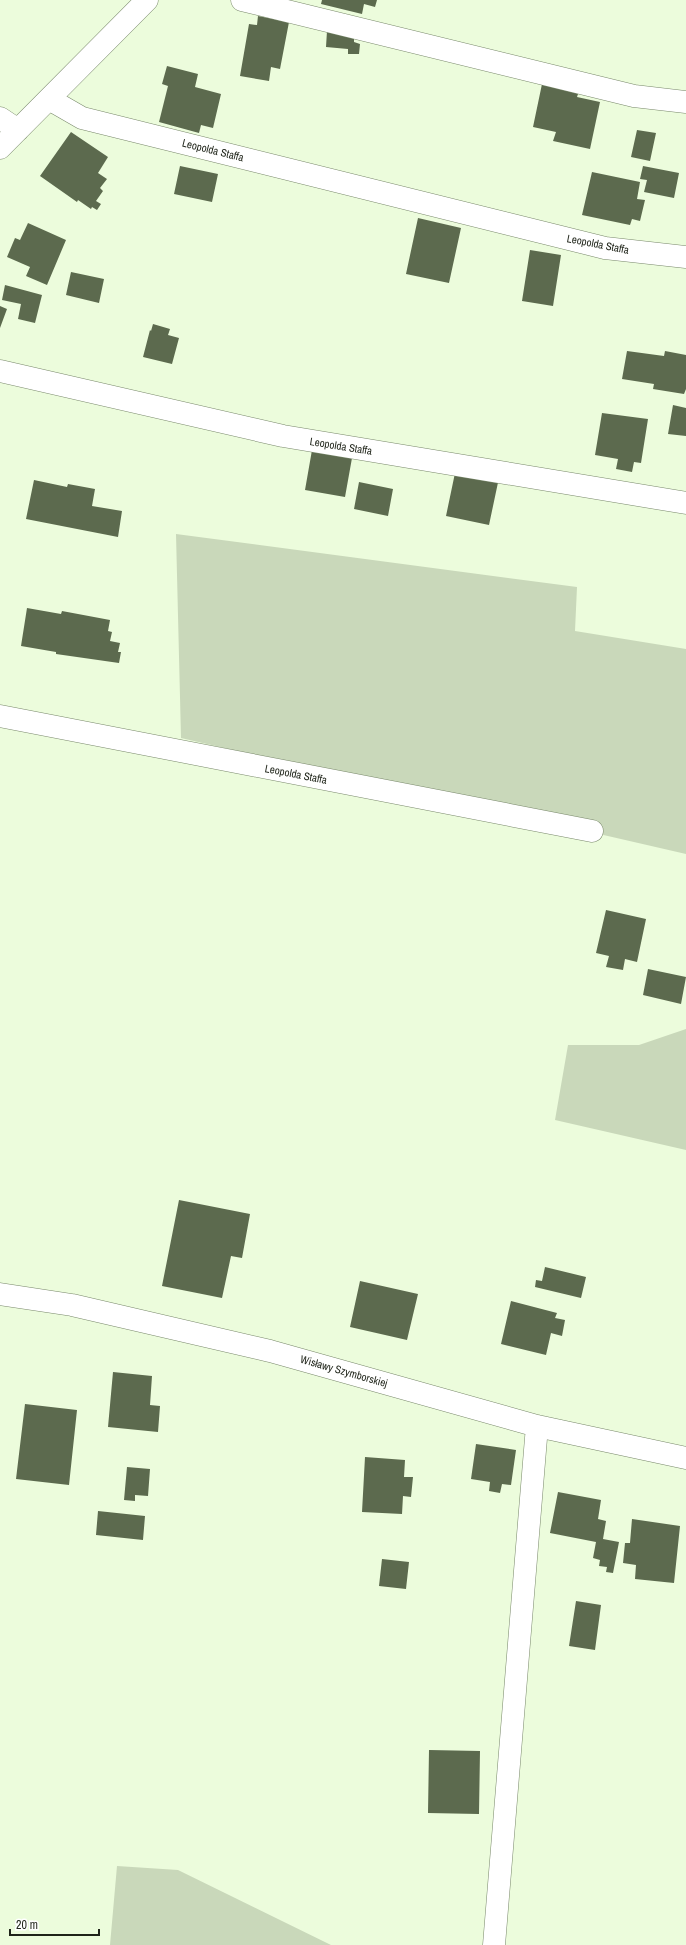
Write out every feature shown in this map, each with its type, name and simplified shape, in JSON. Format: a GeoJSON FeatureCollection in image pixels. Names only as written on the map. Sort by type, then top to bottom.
{"type":"FeatureCollection","features":[{"type":"Feature","properties":{"kind":"street"},"geometry":{"type":"LineString","coordinates":[[0,148],[147,0]]}},
{"type":"Feature","properties":{"kind":"street"},"geometry":{"type":"LineString","coordinates":[[242,0],[634,96],[686,102]]}},
{"type":"Feature","properties":{"kind":"street","name":"Leopolda Staffa"},"geometry":{"type":"LineString","coordinates":[[49,99],[82,118],[605,248],[686,258]]}},
{"type":"Feature","properties":{"kind":"street"},"geometry":{"type":"LineString","coordinates":[[0,118],[18,130]]}},
{"type":"Feature","properties":{"kind":"street","name":"Leopolda Staffa"},"geometry":{"type":"LineString","coordinates":[[0,371],[282,436],[686,503]]}},
{"type":"Feature","properties":{"kind":"street","name":"Leopolda Staffa"},"geometry":{"type":"LineString","coordinates":[[0,716],[592,831]]}},
{"type":"Feature","properties":{"kind":"street","name":"Wisławy Szymborskiej"},"geometry":{"type":"LineString","coordinates":[[0,1294],[72,1305],[270,1350],[538,1426],[686,1458]]}},
{"type":"Feature","properties":{"kind":"street"},"geometry":{"type":"LineString","coordinates":[[494,1945],[538,1426]]}},
{"type":"Feature","properties":{"kind":"green space"},"geometry":{"type":"Polygon","coordinates":[[[176,534],[577,587],[575,631],[686,649],[686,854],[181,738],[176,534]]]}},
{"type":"Feature","properties":{"kind":"green space"},"geometry":{"type":"Polygon","coordinates":[[[686,1029],[686,1150],[555,1120],[568,1045],[639,1045],[686,1029]]]}},
{"type":"Feature","properties":{"kind":"green space"},"geometry":{"type":"Polygon","coordinates":[[[117,1866],[178,1870],[331,1945],[110,1945],[117,1866]]]}},
{"type":"Feature","properties":{"kind":"building"},"geometry":{"type":"Polygon","coordinates":[[[322,0],[377,0],[375,7],[364,4],[362,14],[321,4],[322,0]]]}},
{"type":"Feature","properties":{"kind":"building"},"geometry":{"type":"Polygon","coordinates":[[[258,16],[289,22],[280,69],[271,67],[269,81],[240,76],[249,24],[257,25],[258,16]]]}},
{"type":"Feature","properties":{"kind":"building"},"geometry":{"type":"Polygon","coordinates":[[[327,31],[354,34],[354,42],[360,44],[359,54],[348,54],[348,49],[326,47],[327,31]]]}},
{"type":"Feature","properties":{"kind":"building"},"geometry":{"type":"Polygon","coordinates":[[[167,66],[198,74],[195,87],[221,94],[213,128],[201,125],[199,133],[159,122],[168,86],[162,84],[167,66]]]}},
{"type":"Feature","properties":{"kind":"building"},"geometry":{"type":"Polygon","coordinates":[[[542,84],[579,91],[577,97],[600,102],[590,149],[553,141],[556,132],[533,127],[542,84]]]}},
{"type":"Feature","properties":{"kind":"building"},"geometry":{"type":"Polygon","coordinates":[[[637,130],[656,133],[650,161],[631,157],[637,130]]]}},
{"type":"Feature","properties":{"kind":"building"},"geometry":{"type":"Polygon","coordinates":[[[71,132],[108,157],[98,173],[107,179],[100,188],[103,191],[96,201],[101,204],[97,210],[92,207],[91,209],[78,200],[77,202],[40,176],[71,132]]]}},
{"type":"Feature","properties":{"kind":"building"},"geometry":{"type":"Polygon","coordinates":[[[180,166],[218,174],[212,202],[174,194],[180,166]]]}},
{"type":"Feature","properties":{"kind":"building"},"geometry":{"type":"Polygon","coordinates":[[[643,166],[679,173],[674,198],[644,192],[647,180],[640,179],[643,166]]]}},
{"type":"Feature","properties":{"kind":"building"},"geometry":{"type":"Polygon","coordinates":[[[592,172],[640,182],[637,199],[645,200],[640,221],[632,219],[630,225],[582,215],[592,172]]]}},
{"type":"Feature","properties":{"kind":"building"},"geometry":{"type":"Polygon","coordinates":[[[418,218],[461,228],[449,283],[406,274],[418,218]]]}},
{"type":"Feature","properties":{"kind":"building"},"geometry":{"type":"Polygon","coordinates":[[[28,223],[66,240],[47,285],[26,276],[30,267],[7,257],[15,238],[20,240],[28,223]]]}},
{"type":"Feature","properties":{"kind":"building"},"geometry":{"type":"Polygon","coordinates":[[[530,250],[561,255],[553,306],[522,301],[530,250]]]}},
{"type":"Feature","properties":{"kind":"building"},"geometry":{"type":"Polygon","coordinates":[[[71,272],[104,279],[99,303],[66,295],[71,272]]]}},
{"type":"Feature","properties":{"kind":"building"},"geometry":{"type":"Polygon","coordinates":[[[5,285],[42,295],[35,323],[18,319],[21,304],[2,300],[5,285]]]}},
{"type":"Feature","properties":{"kind":"building"},"geometry":{"type":"Polygon","coordinates":[[[0,306],[7,309],[0,328],[0,306]]]}},
{"type":"Feature","properties":{"kind":"building"},"geometry":{"type":"Polygon","coordinates":[[[153,324],[170,329],[168,335],[179,338],[172,364],[143,357],[153,324]]]}},
{"type":"Feature","properties":{"kind":"building"},"geometry":{"type":"Polygon","coordinates":[[[627,351],[664,356],[665,351],[686,355],[686,389],[684,394],[653,389],[654,384],[622,379],[627,351]]]}},
{"type":"Feature","properties":{"kind":"building"},"geometry":{"type":"Polygon","coordinates":[[[673,405],[686,408],[686,436],[668,434],[673,405]]]}},
{"type":"Feature","properties":{"kind":"building"},"geometry":{"type":"Polygon","coordinates":[[[602,413],[648,419],[641,463],[634,462],[632,472],[616,469],[618,459],[595,455],[602,413]]]}},
{"type":"Feature","properties":{"kind":"building"},"geometry":{"type":"Polygon","coordinates":[[[312,450],[352,458],[345,497],[305,490],[312,450]]]}},
{"type":"Feature","properties":{"kind":"building"},"geometry":{"type":"Polygon","coordinates":[[[455,473],[500,473],[489,525],[446,516],[455,473]]]}},
{"type":"Feature","properties":{"kind":"building"},"geometry":{"type":"Polygon","coordinates":[[[34,480],[67,487],[68,484],[95,489],[92,506],[122,511],[118,537],[26,519],[34,480]]]}},
{"type":"Feature","properties":{"kind":"building"},"geometry":{"type":"Polygon","coordinates":[[[359,482],[393,489],[388,516],[354,509],[359,482]]]}},
{"type":"Feature","properties":{"kind":"building"},"geometry":{"type":"Polygon","coordinates":[[[27,608],[61,614],[62,611],[110,620],[108,631],[112,632],[110,641],[120,643],[118,652],[121,652],[119,663],[56,654],[56,652],[21,646],[27,608]]]}},
{"type":"Feature","properties":{"kind":"building"},"geometry":{"type":"Polygon","coordinates":[[[606,910],[646,919],[637,962],[625,959],[623,970],[606,967],[609,956],[596,953],[606,910]]]}},
{"type":"Feature","properties":{"kind":"building"},"geometry":{"type":"Polygon","coordinates":[[[648,969],[686,977],[681,1004],[643,995],[648,969]]]}},
{"type":"Feature","properties":{"kind":"building"},"geometry":{"type":"Polygon","coordinates":[[[179,1200],[250,1214],[242,1258],[231,1256],[222,1298],[162,1286],[179,1200]]]}},
{"type":"Feature","properties":{"kind":"building"},"geometry":{"type":"Polygon","coordinates":[[[545,1267],[586,1277],[581,1298],[535,1287],[536,1280],[542,1281],[545,1267]]]}},
{"type":"Feature","properties":{"kind":"building"},"geometry":{"type":"Polygon","coordinates":[[[360,1281],[418,1294],[407,1340],[350,1327],[360,1281]]]}},
{"type":"Feature","properties":{"kind":"building"},"geometry":{"type":"Polygon","coordinates":[[[511,1301],[557,1313],[555,1318],[565,1320],[562,1336],[551,1333],[546,1355],[501,1344],[511,1301]]]}},
{"type":"Feature","properties":{"kind":"building"},"geometry":{"type":"Polygon","coordinates":[[[113,1372],[152,1376],[150,1405],[160,1406],[158,1432],[108,1427],[113,1372]]]}},
{"type":"Feature","properties":{"kind":"building"},"geometry":{"type":"Polygon","coordinates":[[[25,1404],[77,1410],[69,1485],[16,1479],[25,1404]]]}},
{"type":"Feature","properties":{"kind":"building"},"geometry":{"type":"Polygon","coordinates":[[[476,1444],[516,1450],[511,1485],[502,1484],[500,1493],[489,1491],[490,1482],[471,1479],[476,1444]]]}},
{"type":"Feature","properties":{"kind":"building"},"geometry":{"type":"Polygon","coordinates":[[[365,1457],[405,1460],[404,1477],[413,1477],[411,1497],[403,1496],[402,1514],[362,1512],[365,1457]]]}},
{"type":"Feature","properties":{"kind":"building"},"geometry":{"type":"Polygon","coordinates":[[[127,1467],[150,1469],[148,1496],[135,1495],[135,1501],[124,1500],[127,1467]]]}},
{"type":"Feature","properties":{"kind":"building"},"geometry":{"type":"Polygon","coordinates":[[[558,1492],[601,1500],[598,1519],[606,1521],[603,1539],[619,1542],[613,1573],[606,1572],[607,1567],[599,1566],[600,1560],[593,1558],[596,1542],[550,1533],[558,1492]]]}},
{"type":"Feature","properties":{"kind":"building"},"geometry":{"type":"Polygon","coordinates":[[[98,1511],[145,1516],[143,1540],[96,1535],[98,1511]]]}},
{"type":"Feature","properties":{"kind":"building"},"geometry":{"type":"Polygon","coordinates":[[[632,1519],[680,1526],[674,1583],[635,1579],[636,1565],[623,1563],[625,1543],[630,1543],[632,1519]]]}},
{"type":"Feature","properties":{"kind":"building"},"geometry":{"type":"Polygon","coordinates":[[[382,1559],[409,1562],[406,1589],[379,1586],[382,1559]]]}},
{"type":"Feature","properties":{"kind":"building"},"geometry":{"type":"Polygon","coordinates":[[[576,1601],[601,1605],[595,1650],[569,1646],[576,1601]]]}},
{"type":"Feature","properties":{"kind":"building"},"geometry":{"type":"Polygon","coordinates":[[[429,1750],[480,1751],[479,1814],[428,1813],[429,1750]]]}}]}
